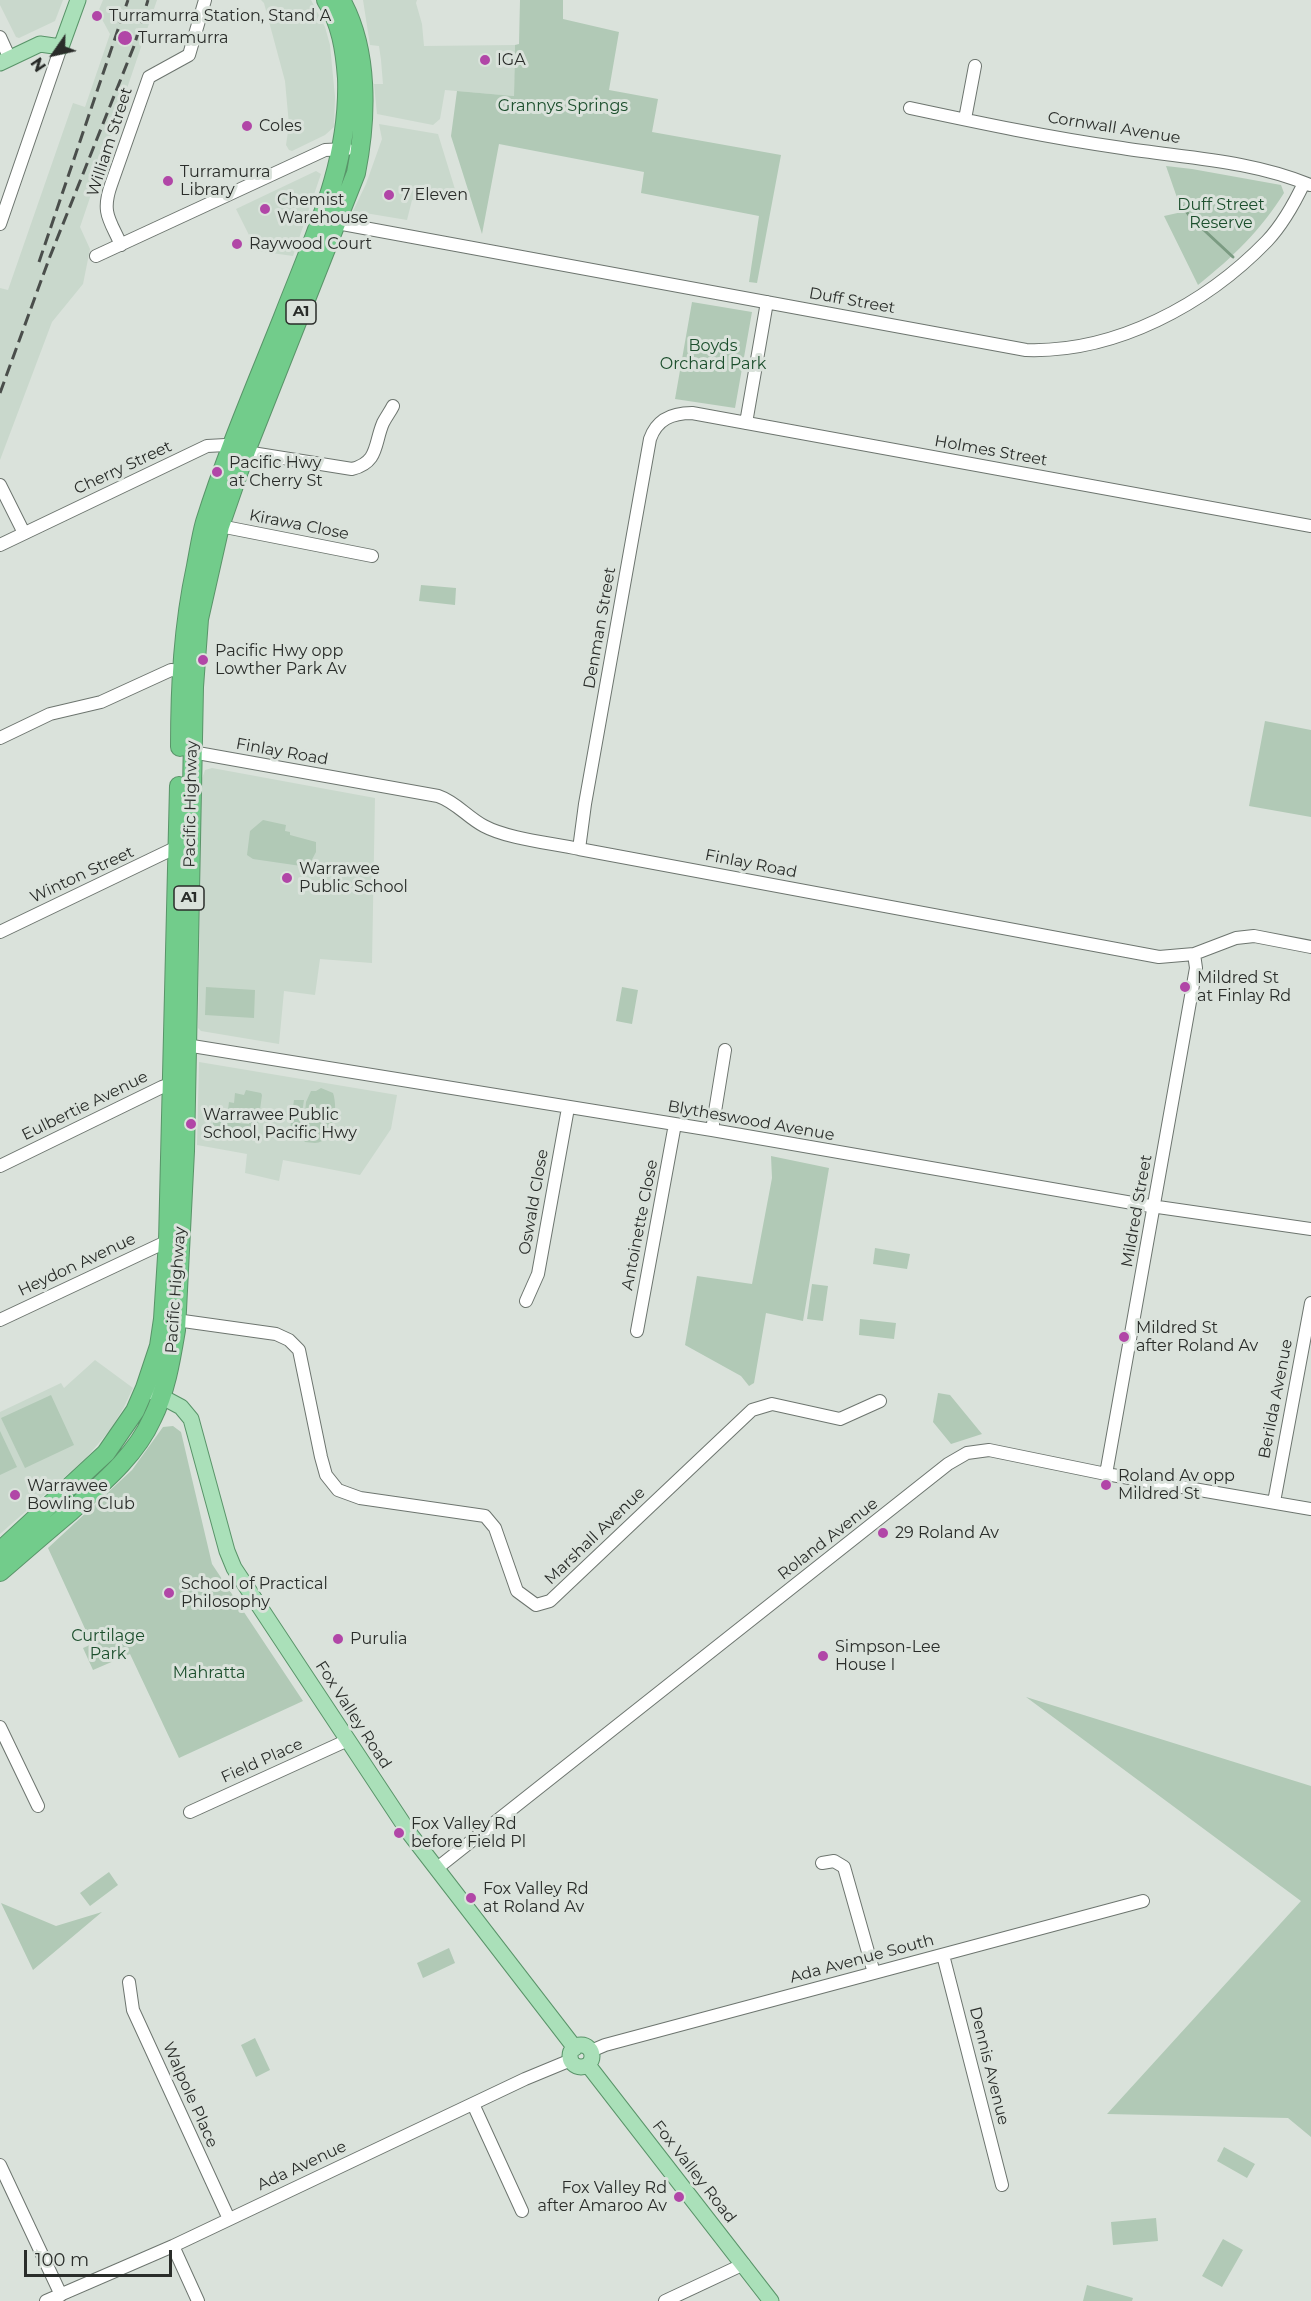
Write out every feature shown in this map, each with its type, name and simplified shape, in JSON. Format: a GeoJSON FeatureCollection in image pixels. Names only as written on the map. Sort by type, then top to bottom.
{"type":"FeatureCollection","features":[{"type":"Feature","properties":{"kind":"highway","name":"Pacific Highway"},"geometry":{"type":"LineString","coordinates":[[0,1572],[88,1496],[123,1462],[151,1422],[163,1319],[179,1082],[177,847],[181,671],[187,610],[205,524],[337,223],[356,173],[351,150],[344,47],[335,16],[326,0]]}},
{"type":"Feature","properties":{"kind":"highway","name":"Pacific Highway"},"geometry":{"type":"LineString","coordinates":[[0,1551],[106,1453],[154,1392],[171,1357],[176,1320],[185,1151],[179,1082],[186,1045],[192,752],[199,619],[239,449],[338,170],[351,150],[363,104],[361,67],[351,22],[341,0]]}},
{"type":"Feature","properties":{"kind":"main road"},"geometry":{"type":"LineString","coordinates":[[5,61],[40,44],[61,46],[78,0]]}},
{"type":"Feature","properties":{"kind":"main road","name":"Fox Valley Road"},"geometry":{"type":"LineString","coordinates":[[154,1392],[181,1407],[193,1423],[226,1551],[234,1568],[436,1869],[573,2054]]}},
{"type":"Feature","properties":{"kind":"main road"},"geometry":{"type":"LineString","coordinates":[[573,2054],[578,2067],[589,2058]]}},
{"type":"Feature","properties":{"kind":"main road","name":"Fox Valley Road"},"geometry":{"type":"LineString","coordinates":[[589,2058],[771,2301]]}},
{"type":"Feature","properties":{"kind":"street","name":"William Street"},"geometry":{"type":"LineString","coordinates":[[121,245],[105,202],[149,77],[189,55],[205,0]]}},
{"type":"Feature","properties":{"kind":"street"},"geometry":{"type":"LineString","coordinates":[[0,37],[5,61]]}},
{"type":"Feature","properties":{"kind":"street"},"geometry":{"type":"LineString","coordinates":[[0,224],[61,46]]}},
{"type":"Feature","properties":{"kind":"street"},"geometry":{"type":"LineString","coordinates":[[965,119],[975,66]]}},
{"type":"Feature","properties":{"kind":"street","name":"Cornwall Avenue"},"geometry":{"type":"LineString","coordinates":[[910,108],[1121,148],[1234,163],[1276,172],[1308,184]]}},
{"type":"Feature","properties":{"kind":"street"},"geometry":{"type":"LineString","coordinates":[[96,256],[325,150],[351,150]]}},
{"type":"Feature","properties":{"kind":"street","name":"Duff Street"},"geometry":{"type":"LineString","coordinates":[[337,223],[1026,350],[1071,348],[1149,325],[1214,287],[1268,240],[1308,184]]}},
{"type":"Feature","properties":{"kind":"street"},"geometry":{"type":"LineString","coordinates":[[746,423],[767,303]]}},
{"type":"Feature","properties":{"kind":"street","name":"Cherry Street"},"geometry":{"type":"LineString","coordinates":[[0,545],[207,446],[239,449],[352,469],[360,467],[372,457],[383,423],[393,406]]}},
{"type":"Feature","properties":{"kind":"street","name":"Holmes Street"},"geometry":{"type":"LineString","coordinates":[[665,418],[674,414],[692,413],[1311,526]]}},
{"type":"Feature","properties":{"kind":"street","name":"Denman Street"},"geometry":{"type":"LineString","coordinates":[[579,849],[589,780],[650,439],[658,423],[665,418]]}},
{"type":"Feature","properties":{"kind":"street"},"geometry":{"type":"LineString","coordinates":[[0,485],[24,533]]}},
{"type":"Feature","properties":{"kind":"street","name":"Kirawa Close"},"geometry":{"type":"LineString","coordinates":[[220,526],[372,556]]}},
{"type":"Feature","properties":{"kind":"street"},"geometry":{"type":"LineString","coordinates":[[0,738],[50,714],[101,702],[171,670],[181,671]]}},
{"type":"Feature","properties":{"kind":"street","name":"Finlay Road"},"geometry":{"type":"LineString","coordinates":[[192,752],[438,796],[449,799],[483,825],[496,831],[579,849],[1159,957],[1194,954],[1236,938],[1254,936],[1311,947]]}},
{"type":"Feature","properties":{"kind":"street","name":"Winton Street"},"geometry":{"type":"LineString","coordinates":[[0,932],[177,847]]}},
{"type":"Feature","properties":{"kind":"street","name":"Mildred Street"},"geometry":{"type":"LineString","coordinates":[[1106,1474],[1196,968],[1194,954]]}},
{"type":"Feature","properties":{"kind":"street","name":"Blytheswood Avenue"},"geometry":{"type":"LineString","coordinates":[[186,1045],[675,1124],[1155,1206],[1311,1229]]}},
{"type":"Feature","properties":{"kind":"street"},"geometry":{"type":"LineString","coordinates":[[711,1130],[725,1050]]}},
{"type":"Feature","properties":{"kind":"street","name":"Eulbertie Avenue"},"geometry":{"type":"LineString","coordinates":[[0,1167],[179,1082]]}},
{"type":"Feature","properties":{"kind":"street","name":"Oswald Close"},"geometry":{"type":"LineString","coordinates":[[526,1301],[538,1274],[568,1108]]}},
{"type":"Feature","properties":{"kind":"street","name":"Antoinette Close"},"geometry":{"type":"LineString","coordinates":[[637,1331],[675,1124]]}},
{"type":"Feature","properties":{"kind":"street","name":"Heydon Avenue"},"geometry":{"type":"LineString","coordinates":[[0,1320],[168,1240]]}},
{"type":"Feature","properties":{"kind":"street","name":"Berilda Avenue"},"geometry":{"type":"LineString","coordinates":[[1274,1502],[1311,1303]]}},
{"type":"Feature","properties":{"kind":"street","name":"Marshall Avenue"},"geometry":{"type":"LineString","coordinates":[[176,1320],[276,1335],[289,1340],[299,1350],[326,1475],[338,1490],[360,1498],[485,1516],[495,1528],[517,1591],[536,1605],[550,1601],[752,1410],[772,1404],[840,1419],[880,1401]]}},
{"type":"Feature","properties":{"kind":"street","name":"Roland Avenue"},"geometry":{"type":"LineString","coordinates":[[436,1869],[958,1458],[974,1451],[989,1450],[1106,1474],[1311,1509]]}},
{"type":"Feature","properties":{"kind":"street"},"geometry":{"type":"LineString","coordinates":[[0,1727],[38,1806]]}},
{"type":"Feature","properties":{"kind":"street","name":"Field Place"},"geometry":{"type":"LineString","coordinates":[[190,1812],[348,1740]]}},
{"type":"Feature","properties":{"kind":"street"},"geometry":{"type":"LineString","coordinates":[[822,1863],[834,1861],[844,1867],[874,1973]]}},
{"type":"Feature","properties":{"kind":"street","name":"Ada Avenue South"},"geometry":{"type":"LineString","coordinates":[[589,2058],[605,2044],[1143,1901]]}},
{"type":"Feature","properties":{"kind":"street","name":"Dennis Avenue"},"geometry":{"type":"LineString","coordinates":[[943,1955],[1002,2185]]}},
{"type":"Feature","properties":{"kind":"street","name":"Walpole Place"},"geometry":{"type":"LineString","coordinates":[[129,1982],[133,2010],[229,2219]]}},
{"type":"Feature","properties":{"kind":"street","name":"Ada Avenue"},"geometry":{"type":"LineString","coordinates":[[46,2301],[173,2246],[473,2104],[573,2054]]}},
{"type":"Feature","properties":{"kind":"street"},"geometry":{"type":"LineString","coordinates":[[473,2104],[522,2211]]}},
{"type":"Feature","properties":{"kind":"street"},"geometry":{"type":"LineString","coordinates":[[0,2165],[61,2295]]}},
{"type":"Feature","properties":{"kind":"street"},"geometry":{"type":"LineString","coordinates":[[173,2246],[198,2301]]}},
{"type":"Feature","properties":{"kind":"street"},"geometry":{"type":"LineString","coordinates":[[665,2301],[744,2265]]}},
{"type":"Feature","properties":{"kind":"shaded area"},"geometry":{"type":"Polygon","coordinates":[[[0,0],[63,0],[55,21],[19,38],[16,37],[0,5],[0,0]]]}},
{"type":"Feature","properties":{"kind":"shaded area"},"geometry":{"type":"Polygon","coordinates":[[[103,0],[157,0],[80,227],[90,249],[83,284],[52,322],[0,460],[0,288],[8,290],[73,103],[85,107],[110,34],[98,12],[103,0]]]}},
{"type":"Feature","properties":{"kind":"shaded area"},"geometry":{"type":"Polygon","coordinates":[[[261,0],[311,0],[325,27],[330,45],[335,97],[334,127],[325,135],[292,151],[286,145],[289,125],[285,81],[264,3],[261,0]]]}},
{"type":"Feature","properties":{"kind":"shaded area"},"geometry":{"type":"Polygon","coordinates":[[[363,0],[417,0],[424,46],[515,45],[514,96],[445,90],[440,119],[433,125],[377,114],[374,84],[383,84],[381,60],[379,46],[370,45],[363,0]]]}},
{"type":"Feature","properties":{"kind":"shaded area"},"geometry":{"type":"Polygon","coordinates":[[[379,124],[438,134],[458,199],[418,193],[417,201],[412,200],[407,220],[353,211],[366,184],[382,139],[379,124]]]}},
{"type":"Feature","properties":{"kind":"shaded area"},"geometry":{"type":"Polygon","coordinates":[[[316,171],[321,174],[293,256],[257,251],[236,209],[316,171]]]}},
{"type":"Feature","properties":{"kind":"shaded area","name":"Warrawee Public School"},"geometry":{"type":"Polygon","coordinates":[[[212,768],[375,798],[372,963],[320,959],[315,995],[284,991],[279,1044],[201,1031],[198,1028],[202,779],[205,770],[212,768]]]}},
{"type":"Feature","properties":{"kind":"shaded area"},"geometry":{"type":"Polygon","coordinates":[[[199,1062],[397,1095],[391,1129],[360,1175],[283,1160],[279,1181],[245,1173],[247,1154],[197,1145],[199,1062]]]}},
{"type":"Feature","properties":{"kind":"shaded area"},"geometry":{"type":"Polygon","coordinates":[[[95,1360],[133,1388],[124,1407],[111,1429],[85,1459],[0,1534],[0,1412],[61,1383],[64,1388],[95,1360]]]}},
{"type":"Feature","properties":{"kind":"green space","name":"Grannys Springs"},"geometry":{"type":"Polygon","coordinates":[[[520,0],[563,0],[563,19],[619,32],[609,90],[658,99],[652,132],[781,155],[757,283],[749,282],[759,216],[641,193],[644,172],[499,144],[482,234],[451,136],[457,91],[514,96],[515,45],[519,44],[520,0]]]}},
{"type":"Feature","properties":{"kind":"green space","name":"Duff Street Reserve"},"geometry":{"type":"Polygon","coordinates":[[[1166,166],[1281,185],[1284,193],[1245,243],[1198,285],[1164,216],[1182,212],[1166,166]]]}},
{"type":"Feature","properties":{"kind":"green space","name":"Boyds Orchard Park"},"geometry":{"type":"Polygon","coordinates":[[[692,302],[752,312],[735,408],[675,399],[692,302]]]}},
{"type":"Feature","properties":{"kind":"green space"},"geometry":{"type":"Polygon","coordinates":[[[421,585],[456,588],[455,605],[419,601],[421,585]]]}},
{"type":"Feature","properties":{"kind":"green space"},"geometry":{"type":"Polygon","coordinates":[[[1265,721],[1311,730],[1311,817],[1249,806],[1265,721]]]}},
{"type":"Feature","properties":{"kind":"green space"},"geometry":{"type":"Polygon","coordinates":[[[263,820],[286,825],[285,831],[290,832],[290,835],[316,842],[316,852],[308,867],[253,859],[247,855],[250,831],[263,820]]]}},
{"type":"Feature","properties":{"kind":"green space"},"geometry":{"type":"Polygon","coordinates":[[[206,987],[255,990],[254,1018],[205,1015],[206,987]]]}},
{"type":"Feature","properties":{"kind":"green space"},"geometry":{"type":"Polygon","coordinates":[[[622,987],[638,990],[632,1024],[616,1021],[622,987]]]}},
{"type":"Feature","properties":{"kind":"green space"},"geometry":{"type":"Polygon","coordinates":[[[321,1088],[333,1093],[335,1115],[331,1130],[322,1141],[305,1142],[300,1136],[303,1134],[306,1102],[311,1091],[321,1088]]]}},
{"type":"Feature","properties":{"kind":"green space"},"geometry":{"type":"Polygon","coordinates":[[[246,1090],[262,1095],[257,1132],[213,1126],[213,1121],[249,1124],[251,1114],[228,1110],[229,1102],[234,1103],[235,1093],[244,1095],[246,1090]]]}},
{"type":"Feature","properties":{"kind":"green space"},"geometry":{"type":"Polygon","coordinates":[[[294,1100],[304,1100],[299,1133],[294,1138],[289,1137],[294,1100]]]}},
{"type":"Feature","properties":{"kind":"green space"},"geometry":{"type":"Polygon","coordinates":[[[771,1156],[829,1168],[803,1321],[766,1313],[754,1383],[749,1386],[741,1376],[685,1345],[697,1276],[752,1284],[772,1178],[771,1156]]]}},
{"type":"Feature","properties":{"kind":"green space"},"geometry":{"type":"Polygon","coordinates":[[[875,1248],[910,1254],[907,1269],[873,1264],[875,1248]]]}},
{"type":"Feature","properties":{"kind":"green space"},"geometry":{"type":"Polygon","coordinates":[[[812,1284],[828,1286],[823,1321],[807,1319],[812,1284]]]}},
{"type":"Feature","properties":{"kind":"green space"},"geometry":{"type":"Polygon","coordinates":[[[860,1319],[896,1323],[894,1339],[859,1335],[860,1319]]]}},
{"type":"Feature","properties":{"kind":"green space"},"geometry":{"type":"Polygon","coordinates":[[[938,1393],[950,1395],[982,1434],[951,1444],[933,1422],[938,1393]]]}},
{"type":"Feature","properties":{"kind":"green space"},"geometry":{"type":"Polygon","coordinates":[[[51,1395],[74,1445],[25,1468],[1,1418],[51,1395]]]}},
{"type":"Feature","properties":{"kind":"green space","name":"Mahratta"},"geometry":{"type":"Polygon","coordinates":[[[173,1426],[181,1432],[212,1564],[303,1701],[179,1758],[130,1654],[93,1670],[83,1648],[92,1644],[48,1548],[132,1470],[163,1427],[173,1426]]]}},
{"type":"Feature","properties":{"kind":"green space"},"geometry":{"type":"Polygon","coordinates":[[[0,1431],[17,1467],[0,1475],[0,1431]]]}},
{"type":"Feature","properties":{"kind":"green space"},"geometry":{"type":"Polygon","coordinates":[[[1026,1697],[1311,1786],[1311,2137],[1288,2118],[1107,2114],[1301,1901],[1026,1697]]]}},
{"type":"Feature","properties":{"kind":"green space"},"geometry":{"type":"Polygon","coordinates":[[[109,1872],[118,1885],[90,1906],[80,1893],[109,1872]]]}},
{"type":"Feature","properties":{"kind":"green space"},"geometry":{"type":"Polygon","coordinates":[[[1,1903],[56,1926],[102,1912],[33,1970],[1,1903]]]}},
{"type":"Feature","properties":{"kind":"green space"},"geometry":{"type":"Polygon","coordinates":[[[449,1948],[455,1963],[423,1978],[417,1963],[449,1948]]]}},
{"type":"Feature","properties":{"kind":"green space"},"geometry":{"type":"Polygon","coordinates":[[[255,2038],[270,2070],[256,2077],[241,2045],[255,2038]]]}},
{"type":"Feature","properties":{"kind":"green space"},"geometry":{"type":"Polygon","coordinates":[[[1224,2147],[1255,2164],[1247,2178],[1217,2161],[1224,2147]]]}},
{"type":"Feature","properties":{"kind":"green space"},"geometry":{"type":"Polygon","coordinates":[[[1156,2218],[1158,2241],[1113,2245],[1111,2222],[1156,2218]]]}},
{"type":"Feature","properties":{"kind":"green space"},"geometry":{"type":"Polygon","coordinates":[[[1223,2239],[1243,2250],[1222,2287],[1202,2276],[1223,2239]]]}},
{"type":"Feature","properties":{"kind":"green space"},"geometry":{"type":"Polygon","coordinates":[[[1087,2285],[1133,2298],[1132,2301],[1083,2301],[1087,2285]]]}},
{"type":"Feature","properties":{"kind":"waterway"},"geometry":{"type":"LineString","coordinates":[[1181,204],[1191,218],[1233,257]]}},
{"type":"Feature","properties":{"kind":"railway"},"geometry":{"type":"LineString","coordinates":[[39,262],[128,0]]}},
{"type":"Feature","properties":{"kind":"railway"},"geometry":{"type":"LineString","coordinates":[[0,393],[49,259],[134,46],[148,0]]}},
{"type":"Feature","properties":{"kind":"place","name":"Turramurra Station, Stand A"},"geometry":{"type":"Point","coordinates":[97,16]}},
{"type":"Feature","properties":{"kind":"place","name":"Turramurra"},"geometry":{"type":"Point","coordinates":[125,38]}},
{"type":"Feature","properties":{"kind":"place","name":"IGA"},"geometry":{"type":"Point","coordinates":[485,60]}},
{"type":"Feature","properties":{"kind":"place","name":"Coles"},"geometry":{"type":"Point","coordinates":[247,126]}},
{"type":"Feature","properties":{"kind":"place","name":"Turramurra Library"},"geometry":{"type":"Point","coordinates":[168,181]}},
{"type":"Feature","properties":{"kind":"place","name":"7 Eleven"},"geometry":{"type":"Point","coordinates":[389,195]}},
{"type":"Feature","properties":{"kind":"place","name":"Chemist Warehouse"},"geometry":{"type":"Point","coordinates":[265,209]}},
{"type":"Feature","properties":{"kind":"place","name":"Raywood Court"},"geometry":{"type":"Point","coordinates":[237,244]}},
{"type":"Feature","properties":{"kind":"place","name":"Pacific Hwy at Cherry St"},"geometry":{"type":"Point","coordinates":[217,472]}},
{"type":"Feature","properties":{"kind":"place","name":"Pacific Hwy opp Lowther Park Av"},"geometry":{"type":"Point","coordinates":[203,660]}},
{"type":"Feature","properties":{"kind":"place","name":"Warrawee Public School"},"geometry":{"type":"Point","coordinates":[287,878]}},
{"type":"Feature","properties":{"kind":"place","name":"Mildred St at Finlay Rd"},"geometry":{"type":"Point","coordinates":[1185,987]}},
{"type":"Feature","properties":{"kind":"place","name":"Warrawee Public School, Pacific Hwy"},"geometry":{"type":"Point","coordinates":[191,1124]}},
{"type":"Feature","properties":{"kind":"place","name":"Mildred St after Roland Av"},"geometry":{"type":"Point","coordinates":[1124,1337]}},
{"type":"Feature","properties":{"kind":"place","name":"Roland Av opp Mildred St"},"geometry":{"type":"Point","coordinates":[1106,1485]}},
{"type":"Feature","properties":{"kind":"place","name":"Warrawee Bowling Club"},"geometry":{"type":"Point","coordinates":[15,1495]}},
{"type":"Feature","properties":{"kind":"place","name":"29 Roland Av"},"geometry":{"type":"Point","coordinates":[883,1533]}},
{"type":"Feature","properties":{"kind":"place","name":"School of Practical Philosophy"},"geometry":{"type":"Point","coordinates":[169,1593]}},
{"type":"Feature","properties":{"kind":"place","name":"Purulia"},"geometry":{"type":"Point","coordinates":[338,1639]}},
{"type":"Feature","properties":{"kind":"place","name":"Simpson-Lee House I"},"geometry":{"type":"Point","coordinates":[823,1656]}},
{"type":"Feature","properties":{"kind":"place","name":"Fox Valley Rd before Field Pl"},"geometry":{"type":"Point","coordinates":[399,1833]}},
{"type":"Feature","properties":{"kind":"place","name":"Fox Valley Rd at Roland Av"},"geometry":{"type":"Point","coordinates":[471,1898]}},
{"type":"Feature","properties":{"kind":"place","name":"Fox Valley Rd after Amaroo Av"},"geometry":{"type":"Point","coordinates":[679,2197]}},
{"type":"Feature","properties":{"kind":"park label","name":"Curtilage Park"},"geometry":{"type":"Point","coordinates":[108,1645]}}]}
